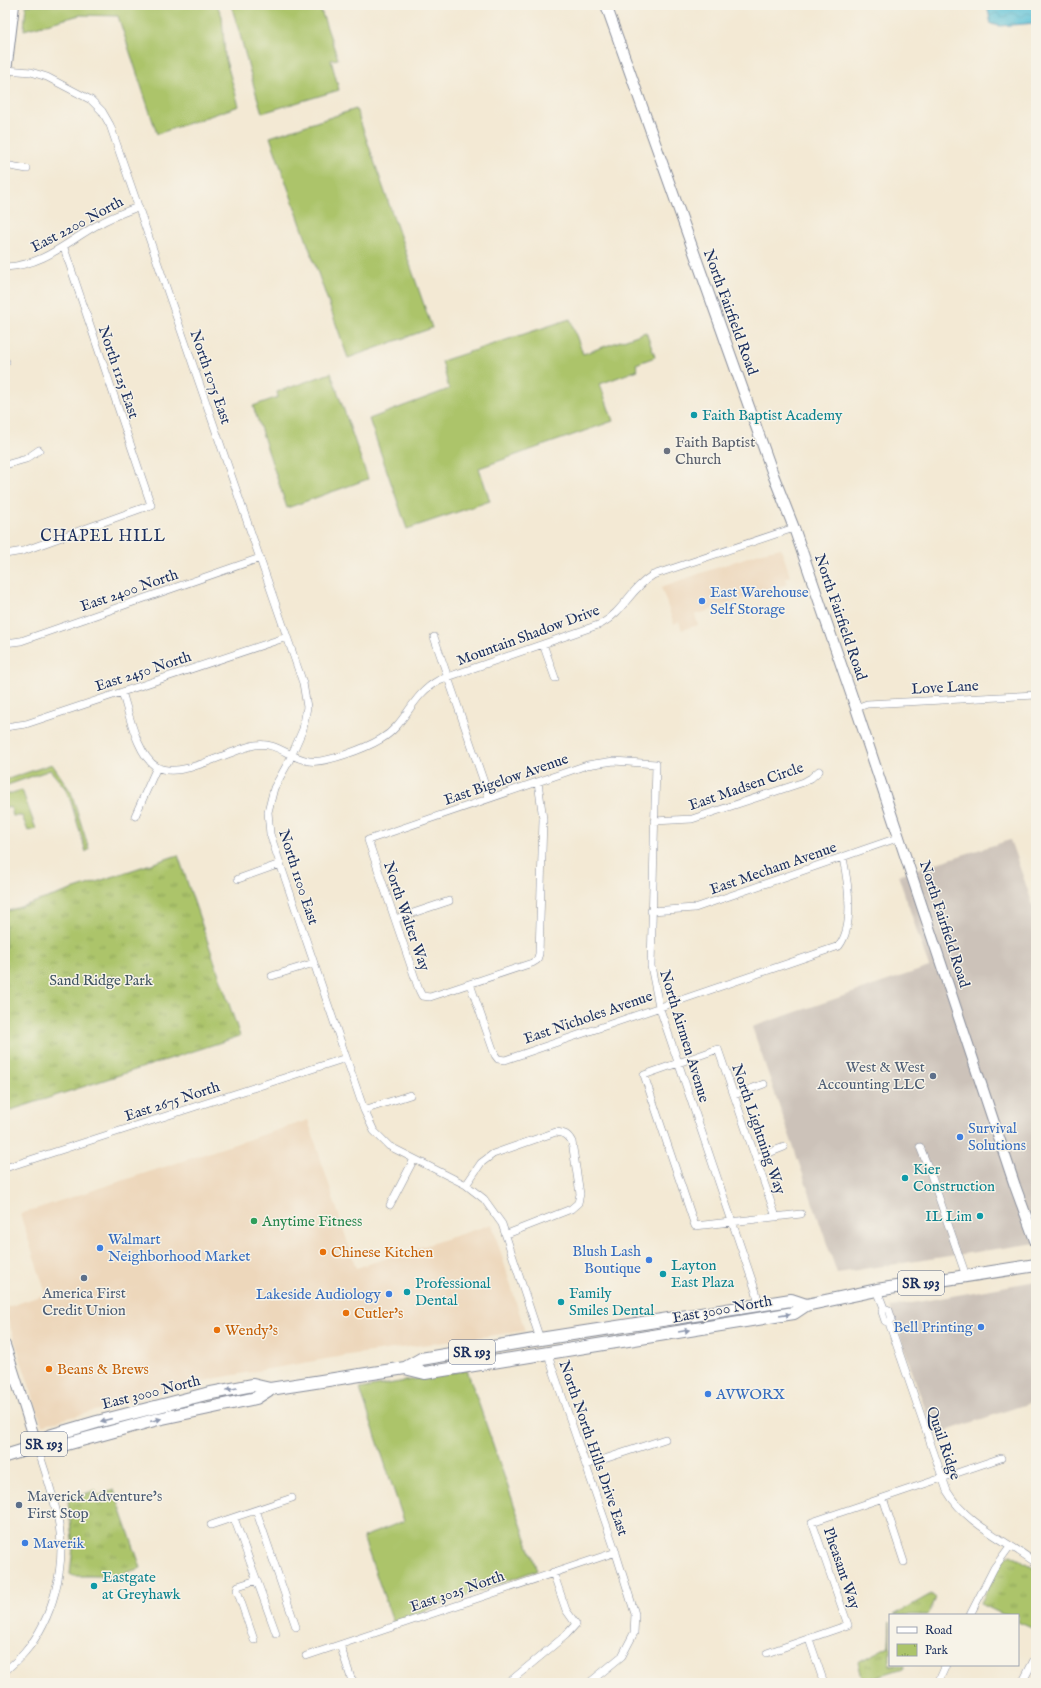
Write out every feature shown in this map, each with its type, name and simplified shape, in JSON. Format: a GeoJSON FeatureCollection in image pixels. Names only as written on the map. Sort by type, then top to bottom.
{"type":"FeatureCollection","features":[{"type":"Feature","properties":{"kind":"main road"},"geometry":{"type":"LineString","coordinates":[[5,75],[14,5]]}},
{"type":"Feature","properties":{"kind":"main road","name":"North Fairfield Road"},"geometry":{"type":"LineString","coordinates":[[606,5],[774,477],[794,528],[900,837],[1015,1186],[1036,1244]]}},
{"type":"Feature","properties":{"kind":"main road","name":"East 3000 North"},"geometry":{"type":"LineString","coordinates":[[5,1456],[40,1445],[48,1436],[206,1394],[252,1385],[270,1389],[410,1370],[425,1372],[794,1313],[806,1305],[877,1290],[1036,1265]]}},
{"type":"Feature","properties":{"kind":"main road","name":"East 3000 North"},"geometry":{"type":"LineString","coordinates":[[410,1370],[421,1359],[540,1339],[792,1300],[806,1305]]}},
{"type":"Feature","properties":{"kind":"main road"},"geometry":{"type":"LineString","coordinates":[[549,1353],[553,1347],[558,1344],[665,1326],[684,1317]]}},
{"type":"Feature","properties":{"kind":"main road"},"geometry":{"type":"LineString","coordinates":[[5,1345],[40,1445]]}},
{"type":"Feature","properties":{"kind":"street","name":"North 1075 East"},"geometry":{"type":"LineString","coordinates":[[5,75],[31,72],[47,77],[91,100],[102,111],[110,125],[287,637]]}},
{"type":"Feature","properties":{"kind":"street"},"geometry":{"type":"LineString","coordinates":[[5,165],[27,168]]}},
{"type":"Feature","properties":{"kind":"street","name":"East 2200 North"},"geometry":{"type":"LineString","coordinates":[[5,267],[17,266],[36,261],[64,248],[98,224],[138,207]]}},
{"type":"Feature","properties":{"kind":"street","name":"North 1125 East"},"geometry":{"type":"LineString","coordinates":[[5,554],[23,551],[151,505],[64,248]]}},
{"type":"Feature","properties":{"kind":"street"},"geometry":{"type":"LineString","coordinates":[[5,465],[26,459],[39,450]]}},
{"type":"Feature","properties":{"kind":"street","name":"Mountain Shadow Drive"},"geometry":{"type":"LineString","coordinates":[[157,767],[170,771],[184,769],[255,745],[270,744],[309,761],[316,762],[367,745],[381,739],[391,732],[401,722],[417,697],[424,690],[448,677],[610,620],[641,583],[653,575],[794,528]]}},
{"type":"Feature","properties":{"kind":"street","name":"East 2400 North"},"geometry":{"type":"LineString","coordinates":[[5,643],[21,641],[260,558]]}},
{"type":"Feature","properties":{"kind":"street","name":"East 2450 North"},"geometry":{"type":"LineString","coordinates":[[5,727],[26,724],[287,637]]}},
{"type":"Feature","properties":{"kind":"street","name":"North 1100 East"},"geometry":{"type":"LineString","coordinates":[[287,637],[303,683],[307,707],[303,729],[274,788],[268,812],[270,834],[364,1110],[374,1131],[389,1146],[466,1185],[475,1191],[490,1206],[507,1234],[540,1339]]}},
{"type":"Feature","properties":{"kind":"street"},"geometry":{"type":"LineString","coordinates":[[434,637],[488,797]]}},
{"type":"Feature","properties":{"kind":"street"},"geometry":{"type":"LineString","coordinates":[[543,644],[555,678]]}},
{"type":"Feature","properties":{"kind":"street"},"geometry":{"type":"LineString","coordinates":[[122,692],[140,745],[147,759],[157,767],[135,816]]}},
{"type":"Feature","properties":{"kind":"street","name":"Love Lane"},"geometry":{"type":"LineString","coordinates":[[856,708],[867,704],[1036,695]]}},
{"type":"Feature","properties":{"kind":"street","name":"East Bigelow Avenue"},"geometry":{"type":"LineString","coordinates":[[368,840],[488,797],[587,765],[604,762],[656,764]]}},
{"type":"Feature","properties":{"kind":"street","name":"North Airmen Avenue"},"geometry":{"type":"LineString","coordinates":[[656,764],[651,911],[651,966],[660,1006],[678,1064],[756,1292],[759,1305]]}},
{"type":"Feature","properties":{"kind":"street","name":"East Madsen Circle"},"geometry":{"type":"LineString","coordinates":[[654,821],[676,821],[704,816],[804,782],[819,771]]}},
{"type":"Feature","properties":{"kind":"street"},"geometry":{"type":"LineString","coordinates":[[470,984],[537,960],[539,954],[543,819],[538,782]]}},
{"type":"Feature","properties":{"kind":"street","name":"East Mecham Avenue"},"geometry":{"type":"LineString","coordinates":[[651,911],[695,908],[900,837]]}},
{"type":"Feature","properties":{"kind":"street","name":"North Walter Way"},"geometry":{"type":"LineString","coordinates":[[368,840],[422,996],[426,998],[470,984]]}},
{"type":"Feature","properties":{"kind":"street","name":"East Nicholes Avenue"},"geometry":{"type":"LineString","coordinates":[[470,984],[498,1060],[504,1060],[839,946],[843,941],[850,899],[842,858]]}},
{"type":"Feature","properties":{"kind":"street"},"geometry":{"type":"LineString","coordinates":[[238,879],[280,864]]}},
{"type":"Feature","properties":{"kind":"street"},"geometry":{"type":"LineString","coordinates":[[395,919],[449,901]]}},
{"type":"Feature","properties":{"kind":"street"},"geometry":{"type":"LineString","coordinates":[[272,976],[314,963]]}},
{"type":"Feature","properties":{"kind":"street","name":"North Lightning Way"},"geometry":{"type":"LineString","coordinates":[[678,1064],[718,1049],[776,1217]]}},
{"type":"Feature","properties":{"kind":"street","name":"East 2675 North"},"geometry":{"type":"LineString","coordinates":[[5,1168],[346,1058]]}},
{"type":"Feature","properties":{"kind":"street"},"geometry":{"type":"LineString","coordinates":[[678,1064],[644,1075],[695,1226],[801,1214]]}},
{"type":"Feature","properties":{"kind":"street"},"geometry":{"type":"LineString","coordinates":[[734,1095],[764,1084]]}},
{"type":"Feature","properties":{"kind":"street"},"geometry":{"type":"LineString","coordinates":[[364,1110],[410,1094]]}},
{"type":"Feature","properties":{"kind":"street"},"geometry":{"type":"LineString","coordinates":[[466,1185],[481,1163],[493,1154],[556,1132],[564,1133],[572,1142],[580,1194],[578,1204],[571,1209],[507,1234]]}},
{"type":"Feature","properties":{"kind":"street"},"geometry":{"type":"LineString","coordinates":[[756,1158],[784,1147]]}},
{"type":"Feature","properties":{"kind":"street"},"geometry":{"type":"LineString","coordinates":[[920,1147],[966,1276]]}},
{"type":"Feature","properties":{"kind":"street"},"geometry":{"type":"LineString","coordinates":[[390,1205],[414,1159]]}},
{"type":"Feature","properties":{"kind":"street","name":"Quail Ridge"},"geometry":{"type":"LineString","coordinates":[[877,1290],[884,1308],[882,1312],[885,1321],[889,1323],[942,1478],[954,1503],[967,1516],[1036,1564]]}},
{"type":"Feature","properties":{"kind":"street","name":"North North Hills Drive East"},"geometry":{"type":"LineString","coordinates":[[549,1353],[550,1361],[616,1552],[635,1614],[634,1633],[622,1656],[589,1683]]}},
{"type":"Feature","properties":{"kind":"street"},"geometry":{"type":"LineString","coordinates":[[586,1465],[665,1439]]}},
{"type":"Feature","properties":{"kind":"street"},"geometry":{"type":"LineString","coordinates":[[5,1671],[25,1652],[44,1622],[60,1567],[60,1526],[40,1445]]}},
{"type":"Feature","properties":{"kind":"street","name":"Pheasant Way"},"geometry":{"type":"LineString","coordinates":[[767,1653],[848,1625],[812,1522],[1001,1458]]}},
{"type":"Feature","properties":{"kind":"street"},"geometry":{"type":"LineString","coordinates":[[211,1525],[292,1498]]}},
{"type":"Feature","properties":{"kind":"street"},"geometry":{"type":"LineString","coordinates":[[883,1498],[904,1562]]}},
{"type":"Feature","properties":{"kind":"street"},"geometry":{"type":"LineString","coordinates":[[256,1510],[296,1627]]}},
{"type":"Feature","properties":{"kind":"street"},"geometry":{"type":"LineString","coordinates":[[234,1518],[276,1633]]}},
{"type":"Feature","properties":{"kind":"street"},"geometry":{"type":"LineString","coordinates":[[971,1614],[994,1568],[1010,1546]]}},
{"type":"Feature","properties":{"kind":"street","name":"East 3025 North"},"geometry":{"type":"LineString","coordinates":[[306,1656],[616,1552]]}},
{"type":"Feature","properties":{"kind":"street"},"geometry":{"type":"LineString","coordinates":[[508,1683],[566,1635],[576,1624],[566,1610],[553,1572]]}},
{"type":"Feature","properties":{"kind":"street"},"geometry":{"type":"LineString","coordinates":[[254,1640],[237,1590],[238,1586],[257,1580]]}},
{"type":"Feature","properties":{"kind":"street"},"geometry":{"type":"LineString","coordinates":[[809,1639],[824,1683]]}},
{"type":"Feature","properties":{"kind":"street"},"geometry":{"type":"LineString","coordinates":[[340,1645],[351,1678],[355,1683]]}},
{"type":"Feature","properties":{"kind":"street"},"geometry":{"type":"LineString","coordinates":[[1022,1683],[1036,1656]]}},
{"type":"Feature","properties":{"kind":"street"},"geometry":{"type":"LineString","coordinates":[[938,1683],[946,1666]]}},
{"type":"Feature","properties":{"kind":"shaded area","name":"East Warehouse Self Storage"},"geometry":{"type":"Polygon","coordinates":[[[781,548],[790,576],[786,578],[788,584],[695,615],[698,625],[682,630],[679,622],[674,624],[661,587],[762,552],[781,548]]]}},
{"type":"Feature","properties":{"kind":"shaded area"},"geometry":{"type":"Polygon","coordinates":[[[1010,840],[1036,913],[1036,1243],[837,1273],[752,1027],[929,967],[898,875],[1010,840]]]}},
{"type":"Feature","properties":{"kind":"shaded area"},"geometry":{"type":"Polygon","coordinates":[[[308,1120],[356,1268],[492,1224],[525,1331],[349,1355],[217,1378],[42,1425],[5,1311],[5,1308],[46,1294],[20,1214],[308,1120]]]}},
{"type":"Feature","properties":{"kind":"shaded area"},"geometry":{"type":"Polygon","coordinates":[[[1036,1281],[1036,1410],[1033,1402],[934,1435],[890,1307],[1036,1281]]]}},
{"type":"Feature","properties":{"kind":"green space"},"geometry":{"type":"Polygon","coordinates":[[[26,5],[217,5],[222,16],[225,57],[239,106],[157,134],[118,16],[80,15],[24,30],[26,5]]]}},
{"type":"Feature","properties":{"kind":"green space"},"geometry":{"type":"Polygon","coordinates":[[[231,5],[319,5],[338,59],[331,60],[339,90],[262,113],[231,5]]]}},
{"type":"Feature","properties":{"kind":"green space"},"geometry":{"type":"Polygon","coordinates":[[[356,109],[432,328],[348,358],[270,137],[356,109]]]}},
{"type":"Feature","properties":{"kind":"green space"},"geometry":{"type":"Polygon","coordinates":[[[570,319],[583,354],[646,332],[655,357],[636,364],[638,370],[600,384],[613,421],[479,468],[490,501],[407,529],[369,419],[449,389],[442,361],[570,319]]]}},
{"type":"Feature","properties":{"kind":"green space"},"geometry":{"type":"Polygon","coordinates":[[[331,373],[368,479],[287,508],[253,406],[278,397],[277,392],[331,373]]]}},
{"type":"Feature","properties":{"kind":"green space"},"geometry":{"type":"Polygon","coordinates":[[[52,764],[71,792],[89,849],[86,852],[71,802],[65,788],[50,770],[5,786],[5,780],[52,764]]]}},
{"type":"Feature","properties":{"kind":"green space"},"geometry":{"type":"Polygon","coordinates":[[[22,790],[36,829],[28,831],[22,816],[13,816],[11,808],[5,807],[5,795],[22,790]]]}},
{"type":"Feature","properties":{"kind":"green space","name":"Sand Ridge Park"},"geometry":{"type":"Polygon","coordinates":[[[178,855],[240,1036],[5,1112],[5,912],[178,855]]]}},
{"type":"Feature","properties":{"kind":"green space"},"geometry":{"type":"Polygon","coordinates":[[[467,1370],[537,1570],[393,1622],[363,1537],[404,1521],[360,1389],[467,1370]]]}},
{"type":"Feature","properties":{"kind":"green space"},"geometry":{"type":"Polygon","coordinates":[[[95,1490],[97,1496],[114,1490],[141,1568],[116,1576],[73,1576],[70,1574],[73,1548],[68,1500],[95,1490]]]}},
{"type":"Feature","properties":{"kind":"green space"},"geometry":{"type":"Polygon","coordinates":[[[1012,1554],[1036,1570],[1036,1630],[1019,1622],[1019,1614],[1002,1614],[981,1604],[998,1568],[1007,1557],[1012,1554]]]}},
{"type":"Feature","properties":{"kind":"green space"},"geometry":{"type":"Polygon","coordinates":[[[931,1594],[936,1598],[928,1614],[896,1614],[931,1594]]]}},
{"type":"Feature","properties":{"kind":"green space"},"geometry":{"type":"Polygon","coordinates":[[[889,1646],[889,1666],[904,1666],[903,1668],[863,1681],[858,1662],[889,1646]]]}},
{"type":"Feature","properties":{"kind":"water"},"geometry":{"type":"Polygon","coordinates":[[[987,5],[1036,5],[1036,23],[999,26],[991,24],[987,5]]]}},
{"type":"Feature","properties":{"kind":"place","name":"Faith Baptist Academy"},"geometry":{"type":"Point","coordinates":[694,415]}},
{"type":"Feature","properties":{"kind":"place","name":"Faith Baptist Church"},"geometry":{"type":"Point","coordinates":[667,451]}},
{"type":"Feature","properties":{"kind":"place","name":"East Warehouse Self Storage"},"geometry":{"type":"Point","coordinates":[702,601]}},
{"type":"Feature","properties":{"kind":"place","name":"West & West Accounting LLC"},"geometry":{"type":"Point","coordinates":[933,1076]}},
{"type":"Feature","properties":{"kind":"place","name":"Survival Solutions"},"geometry":{"type":"Point","coordinates":[960,1137]}},
{"type":"Feature","properties":{"kind":"place","name":"Kier Construction"},"geometry":{"type":"Point","coordinates":[905,1178]}},
{"type":"Feature","properties":{"kind":"place","name":"IL Lim"},"geometry":{"type":"Point","coordinates":[980,1216]}},
{"type":"Feature","properties":{"kind":"place","name":"Anytime Fitness"},"geometry":{"type":"Point","coordinates":[254,1221]}},
{"type":"Feature","properties":{"kind":"place","name":"Walmart Neighborhood Market"},"geometry":{"type":"Point","coordinates":[100,1248]}},
{"type":"Feature","properties":{"kind":"place","name":"Chinese Kitchen"},"geometry":{"type":"Point","coordinates":[323,1252]}},
{"type":"Feature","properties":{"kind":"place","name":"Blush Lash Boutique"},"geometry":{"type":"Point","coordinates":[649,1260]}},
{"type":"Feature","properties":{"kind":"place","name":"Layton East Plaza"},"geometry":{"type":"Point","coordinates":[663,1274]}},
{"type":"Feature","properties":{"kind":"place","name":"America First Credit Union"},"geometry":{"type":"Point","coordinates":[84,1278]}},
{"type":"Feature","properties":{"kind":"place","name":"Professional Dental"},"geometry":{"type":"Point","coordinates":[407,1292]}},
{"type":"Feature","properties":{"kind":"place","name":"Lakeside Audiology"},"geometry":{"type":"Point","coordinates":[389,1294]}},
{"type":"Feature","properties":{"kind":"place","name":"Family Smiles Dental"},"geometry":{"type":"Point","coordinates":[561,1302]}},
{"type":"Feature","properties":{"kind":"place","name":"Cutler's"},"geometry":{"type":"Point","coordinates":[346,1313]}},
{"type":"Feature","properties":{"kind":"place","name":"Bell Printing"},"geometry":{"type":"Point","coordinates":[981,1327]}},
{"type":"Feature","properties":{"kind":"place","name":"Wendy's"},"geometry":{"type":"Point","coordinates":[217,1330]}},
{"type":"Feature","properties":{"kind":"place","name":"Beans & Brews"},"geometry":{"type":"Point","coordinates":[49,1369]}},
{"type":"Feature","properties":{"kind":"place","name":"AVWORX"},"geometry":{"type":"Point","coordinates":[708,1394]}},
{"type":"Feature","properties":{"kind":"place","name":"Maverick Adventure's First Stop"},"geometry":{"type":"Point","coordinates":[19,1505]}},
{"type":"Feature","properties":{"kind":"place","name":"Maverik"},"geometry":{"type":"Point","coordinates":[25,1543]}},
{"type":"Feature","properties":{"kind":"place","name":"Eastgate at Greyhawk"},"geometry":{"type":"Point","coordinates":[94,1586]}},
{"type":"Feature","properties":{"kind":"district","name":"CHAPEL HILL"},"geometry":{"type":"Point","coordinates":[103,535]}}]}
